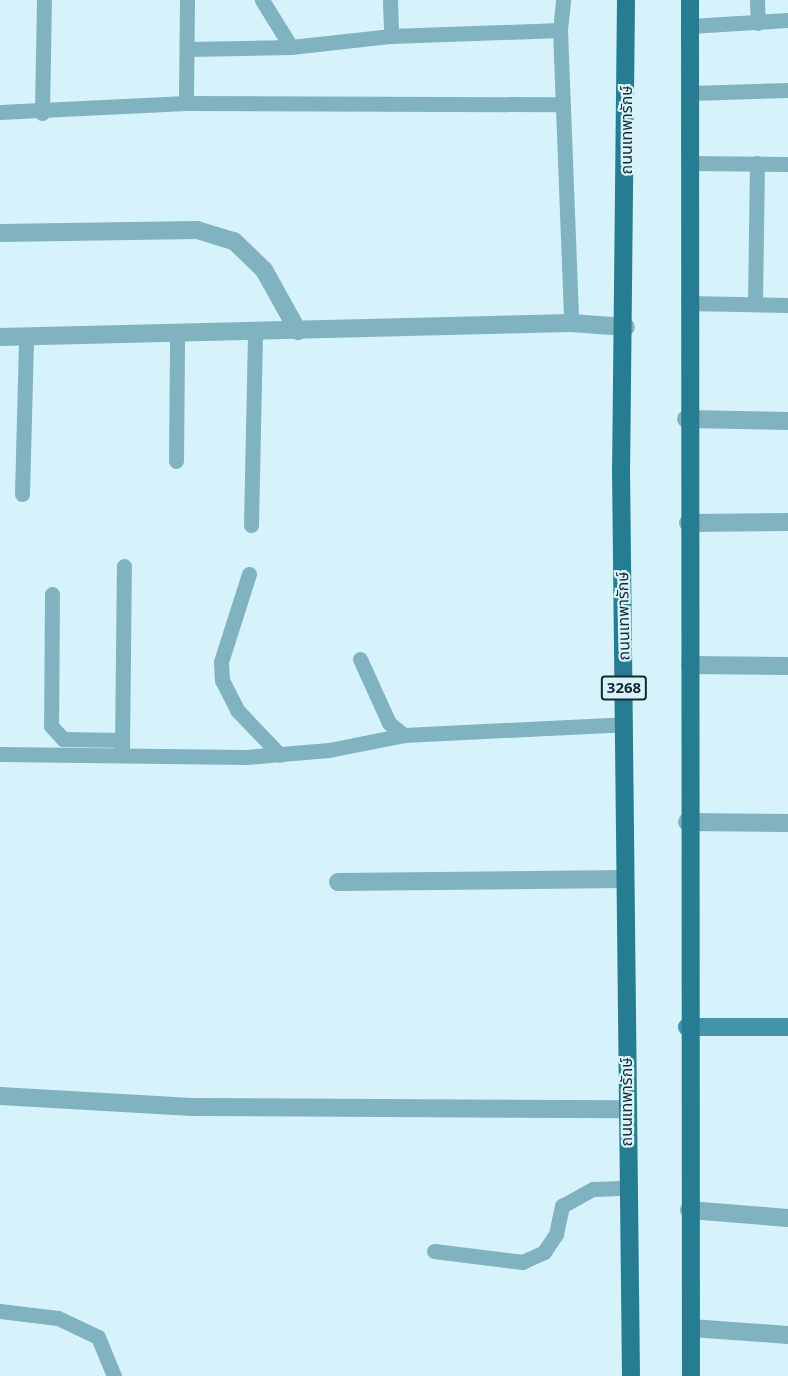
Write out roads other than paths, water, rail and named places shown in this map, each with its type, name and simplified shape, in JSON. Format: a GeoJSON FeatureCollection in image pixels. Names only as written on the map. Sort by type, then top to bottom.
{"type":"FeatureCollection","features":[{"type":"Feature","properties":{"kind":"main road","name":"ถนนเทพารักษ์"},"geometry":{"type":"LineString","coordinates":[[626,0],[625,879],[631,1376]]}},
{"type":"Feature","properties":{"kind":"main road"},"geometry":{"type":"LineString","coordinates":[[690,0],[691,93],[686,419],[690,665],[687,1027],[691,1376]]}},
{"type":"Feature","properties":{"kind":"street"},"geometry":{"type":"LineString","coordinates":[[0,233],[197,230],[234,241],[264,270],[298,331]]}},
{"type":"Feature","properties":{"kind":"street"},"geometry":{"type":"LineString","coordinates":[[0,337],[571,323],[626,327]]}},
{"type":"Feature","properties":{"kind":"street"},"geometry":{"type":"LineString","coordinates":[[686,419],[788,422]]}},
{"type":"Feature","properties":{"kind":"street"},"geometry":{"type":"LineString","coordinates":[[688,523],[788,522]]}},
{"type":"Feature","properties":{"kind":"street"},"geometry":{"type":"LineString","coordinates":[[690,665],[788,666]]}},
{"type":"Feature","properties":{"kind":"street"},"geometry":{"type":"LineString","coordinates":[[687,822],[788,823]]}},
{"type":"Feature","properties":{"kind":"street"},"geometry":{"type":"LineString","coordinates":[[338,882],[625,879]]}},
{"type":"Feature","properties":{"kind":"street"},"geometry":{"type":"LineString","coordinates":[[687,1027],[788,1027]]}},
{"type":"Feature","properties":{"kind":"street"},"geometry":{"type":"LineString","coordinates":[[0,1096],[192,1107],[627,1109]]}},
{"type":"Feature","properties":{"kind":"street"},"geometry":{"type":"LineString","coordinates":[[689,1210],[788,1218]]}},
{"type":"Feature","properties":{"kind":"street"},"geometry":{"type":"LineString","coordinates":[[691,1328],[788,1335]]}},
{"type":"Feature","properties":{"kind":"lane"},"geometry":{"type":"LineString","coordinates":[[42,112],[44,0]]}},
{"type":"Feature","properties":{"kind":"lane"},"geometry":{"type":"LineString","coordinates":[[186,103],[187,0]]}},
{"type":"Feature","properties":{"kind":"lane"},"geometry":{"type":"LineString","coordinates":[[262,0],[291,48]]}},
{"type":"Feature","properties":{"kind":"lane"},"geometry":{"type":"LineString","coordinates":[[390,0],[391,36]]}},
{"type":"Feature","properties":{"kind":"lane"},"geometry":{"type":"LineString","coordinates":[[563,0],[560,30],[561,104],[571,323]]}},
{"type":"Feature","properties":{"kind":"lane"},"geometry":{"type":"LineString","coordinates":[[757,0],[758,23]]}},
{"type":"Feature","properties":{"kind":"lane"},"geometry":{"type":"LineString","coordinates":[[690,26],[788,20]]}},
{"type":"Feature","properties":{"kind":"lane"},"geometry":{"type":"LineString","coordinates":[[187,49],[291,48],[391,36],[560,30]]}},
{"type":"Feature","properties":{"kind":"lane"},"geometry":{"type":"LineString","coordinates":[[691,93],[788,90]]}},
{"type":"Feature","properties":{"kind":"lane"},"geometry":{"type":"LineString","coordinates":[[0,112],[42,112],[186,103],[561,104]]}},
{"type":"Feature","properties":{"kind":"lane"},"geometry":{"type":"LineString","coordinates":[[690,162],[788,164]]}},
{"type":"Feature","properties":{"kind":"lane"},"geometry":{"type":"LineString","coordinates":[[755,304],[757,163]]}},
{"type":"Feature","properties":{"kind":"lane"},"geometry":{"type":"LineString","coordinates":[[688,303],[788,305]]}},
{"type":"Feature","properties":{"kind":"lane"},"geometry":{"type":"LineString","coordinates":[[251,525],[255,332]]}},
{"type":"Feature","properties":{"kind":"lane"},"geometry":{"type":"LineString","coordinates":[[176,461],[177,334]]}},
{"type":"Feature","properties":{"kind":"lane"},"geometry":{"type":"LineString","coordinates":[[22,494],[26,336]]}},
{"type":"Feature","properties":{"kind":"lane"},"geometry":{"type":"LineString","coordinates":[[122,748],[124,566]]}},
{"type":"Feature","properties":{"kind":"lane"},"geometry":{"type":"LineString","coordinates":[[249,574],[221,662],[222,680],[237,710],[280,755]]}},
{"type":"Feature","properties":{"kind":"lane"},"geometry":{"type":"LineString","coordinates":[[52,594],[51,726],[63,739],[122,748]]}},
{"type":"Feature","properties":{"kind":"lane"},"geometry":{"type":"LineString","coordinates":[[360,659],[389,723],[404,735]]}},
{"type":"Feature","properties":{"kind":"lane"},"geometry":{"type":"LineString","coordinates":[[0,754],[122,748],[280,755],[404,735],[625,724]]}},
{"type":"Feature","properties":{"kind":"lane"},"geometry":{"type":"LineString","coordinates":[[434,1251],[522,1262],[544,1252],[556,1234],[562,1206],[593,1189],[627,1188]]}},
{"type":"Feature","properties":{"kind":"lane"},"geometry":{"type":"LineString","coordinates":[[0,1311],[57,1318],[98,1337],[114,1376]]}}]}
